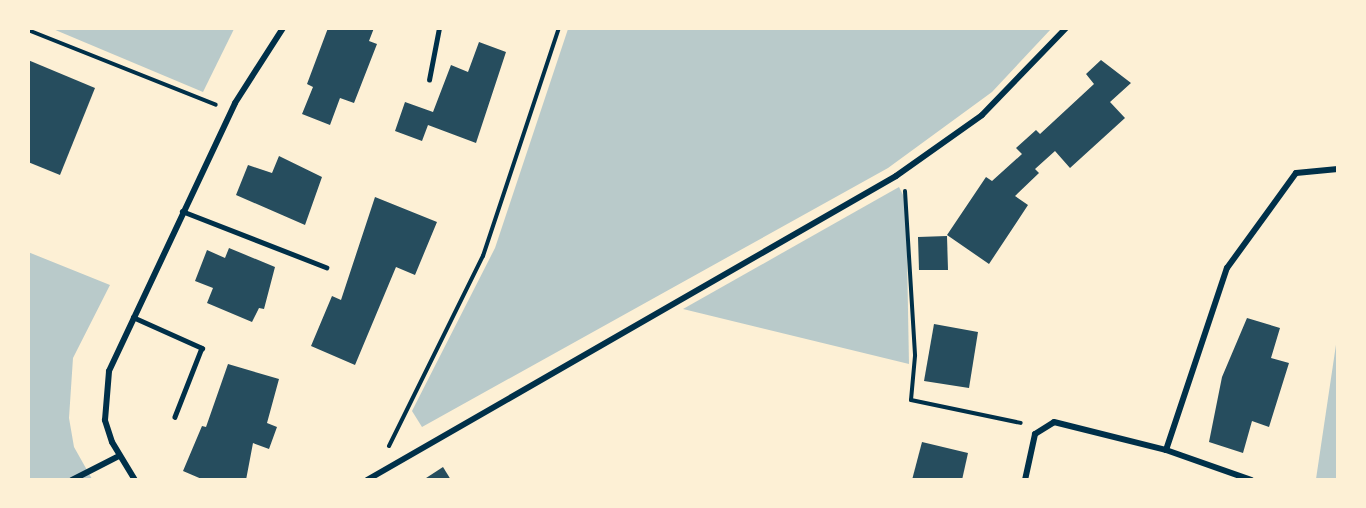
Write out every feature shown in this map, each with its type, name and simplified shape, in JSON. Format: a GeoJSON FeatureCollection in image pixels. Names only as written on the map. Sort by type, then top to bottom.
{"type":"FeatureCollection","features":[{"type":"Feature","properties":{"kind":"street"},"geometry":{"type":"LineString","coordinates":[[135,480],[118,456],[105,420],[104,387],[182,211],[231,111],[283,28]]}},
{"type":"Feature","properties":{"kind":"street"},"geometry":{"type":"LineString","coordinates":[[367,480],[379,471],[896,176],[982,115],[1066,28]]}},
{"type":"Feature","properties":{"kind":"street"},"geometry":{"type":"LineString","coordinates":[[1166,450],[1227,268],[1296,174],[1338,169]]}},
{"type":"Feature","properties":{"kind":"street"},"geometry":{"type":"LineString","coordinates":[[1025,480],[1035,434],[1054,422],[1166,450],[1251,480]]}},
{"type":"Feature","properties":{"kind":"street"},"geometry":{"type":"LineString","coordinates":[[72,480],[118,456]]}},
{"type":"Feature","properties":{"kind":"lane"},"geometry":{"type":"LineString","coordinates":[[429,80],[438,28]]}},
{"type":"Feature","properties":{"kind":"lane"},"geometry":{"type":"LineString","coordinates":[[182,211],[326,267]]}},
{"type":"Feature","properties":{"kind":"lane"},"geometry":{"type":"LineString","coordinates":[[134,317],[202,348],[175,417]]}},
{"type":"Feature","properties":{"kind":"path"},"geometry":{"type":"LineString","coordinates":[[379,471],[406,402],[483,256],[558,28]]}},
{"type":"Feature","properties":{"kind":"path"},"geometry":{"type":"LineString","coordinates":[[28,30],[231,111]]}},
{"type":"Feature","properties":{"kind":"path"},"geometry":{"type":"LineString","coordinates":[[896,176],[909,198],[915,356],[911,400],[1024,423],[1035,434]]}},
{"type":"Feature","properties":{"kind":"shaded area"},"geometry":{"type":"Polygon","coordinates":[[[568,28],[1051,29],[992,92],[888,168],[422,427],[412,411],[495,248],[568,28]]]}},
{"type":"Feature","properties":{"kind":"shaded area"},"geometry":{"type":"Polygon","coordinates":[[[53,29],[234,29],[203,92],[53,29]]]}},
{"type":"Feature","properties":{"kind":"shaded area"},"geometry":{"type":"Polygon","coordinates":[[[899,187],[906,201],[909,364],[683,309],[899,187]]]}},
{"type":"Feature","properties":{"kind":"shaded area"},"geometry":{"type":"Polygon","coordinates":[[[28,252],[110,285],[73,358],[69,418],[74,447],[92,479],[29,479],[28,252]]]}},
{"type":"Feature","properties":{"kind":"shaded area"},"geometry":{"type":"Polygon","coordinates":[[[1337,338],[1337,479],[1316,479],[1337,338]]]}},
{"type":"Feature","properties":{"kind":"building"},"geometry":{"type":"Polygon","coordinates":[[[328,28],[374,28],[369,41],[377,44],[354,103],[340,98],[330,125],[302,114],[313,87],[307,84],[328,28]]]}},
{"type":"Feature","properties":{"kind":"building"},"geometry":{"type":"Polygon","coordinates":[[[479,42],[506,52],[476,143],[428,125],[422,141],[395,131],[405,102],[433,112],[451,65],[468,72],[479,42]]]}},
{"type":"Feature","properties":{"kind":"building"},"geometry":{"type":"Polygon","coordinates":[[[28,60],[95,88],[60,175],[28,162],[28,60]]]}},
{"type":"Feature","properties":{"kind":"building"},"geometry":{"type":"Polygon","coordinates":[[[1101,60],[1131,83],[1110,102],[1125,118],[1070,168],[1055,151],[1035,169],[1039,173],[1015,196],[1028,205],[989,264],[947,235],[986,177],[992,181],[1022,154],[1016,148],[1036,130],[1040,134],[1094,84],[1086,74],[1101,60]]]}},
{"type":"Feature","properties":{"kind":"building"},"geometry":{"type":"Polygon","coordinates":[[[279,156],[322,177],[305,225],[236,195],[248,165],[272,173],[279,156]]]}},
{"type":"Feature","properties":{"kind":"building"},"geometry":{"type":"Polygon","coordinates":[[[375,197],[437,222],[415,275],[396,267],[355,365],[311,346],[332,296],[341,300],[375,197]]]}},
{"type":"Feature","properties":{"kind":"building"},"geometry":{"type":"Polygon","coordinates":[[[947,236],[948,270],[919,270],[918,237],[947,236]]]}},
{"type":"Feature","properties":{"kind":"building"},"geometry":{"type":"Polygon","coordinates":[[[229,248],[275,267],[264,309],[259,308],[252,322],[207,303],[213,288],[195,281],[207,250],[225,258],[229,248]]]}},
{"type":"Feature","properties":{"kind":"building"},"geometry":{"type":"Polygon","coordinates":[[[1247,318],[1280,328],[1271,358],[1289,363],[1269,427],[1252,421],[1243,453],[1209,442],[1222,377],[1247,318]]]}},
{"type":"Feature","properties":{"kind":"building"},"geometry":{"type":"Polygon","coordinates":[[[934,324],[978,332],[969,388],[924,381],[934,324]]]}},
{"type":"Feature","properties":{"kind":"building"},"geometry":{"type":"Polygon","coordinates":[[[228,364],[279,379],[267,423],[277,427],[269,449],[253,443],[246,480],[204,480],[183,471],[202,426],[206,427],[228,364]]]}},
{"type":"Feature","properties":{"kind":"building"},"geometry":{"type":"Polygon","coordinates":[[[922,442],[968,453],[962,480],[912,480],[922,442]]]}},
{"type":"Feature","properties":{"kind":"building"},"geometry":{"type":"Polygon","coordinates":[[[443,467],[451,480],[423,480],[443,467]]]}}]}
